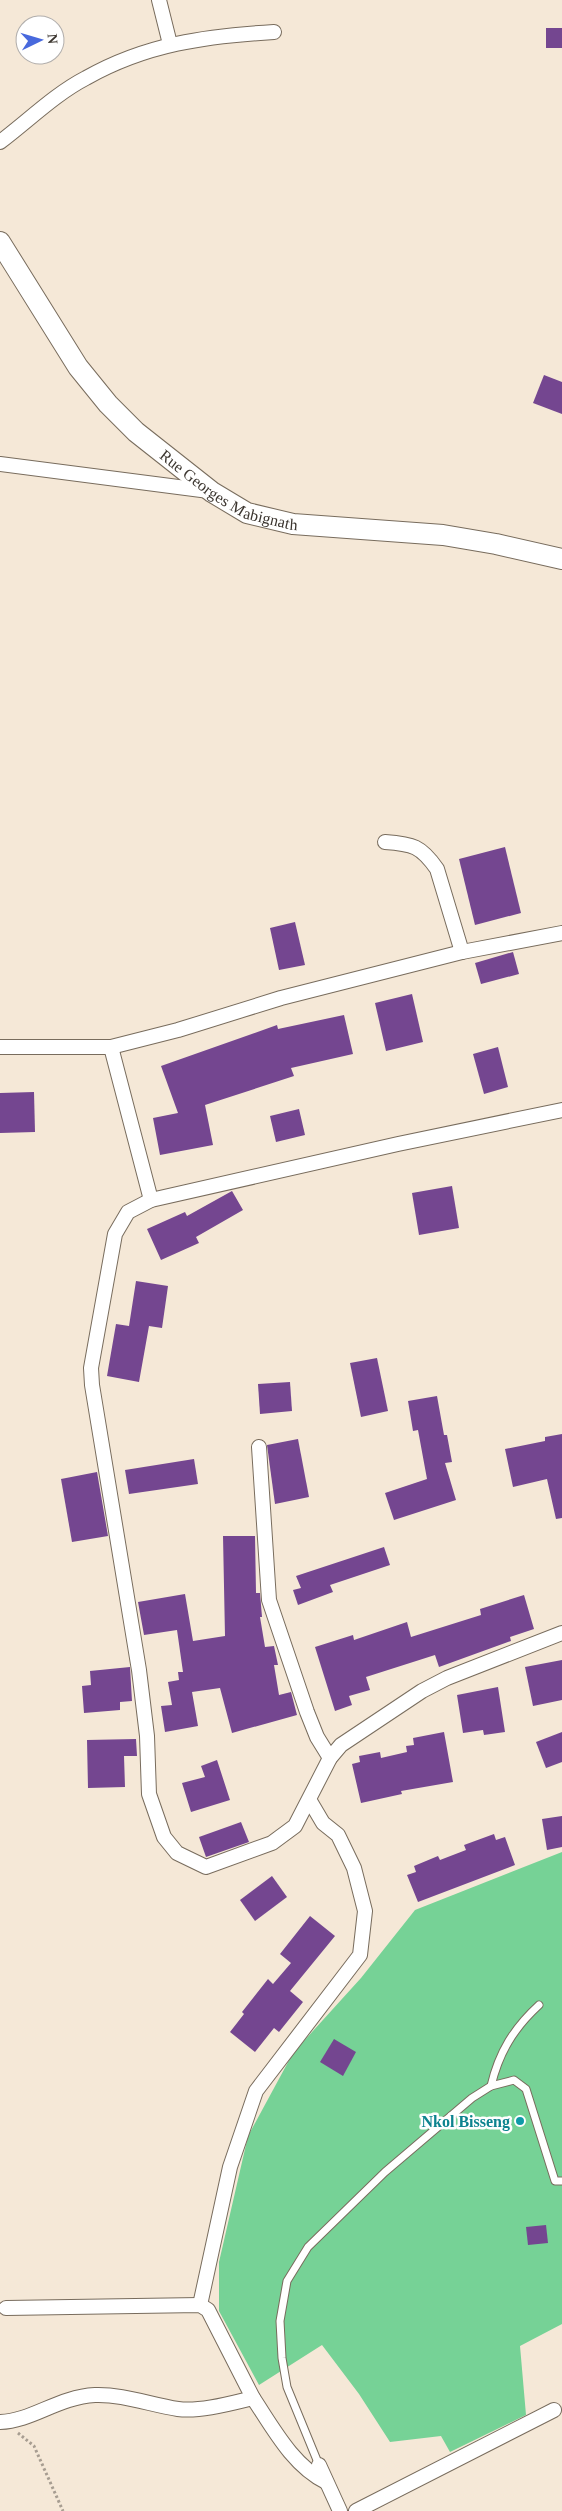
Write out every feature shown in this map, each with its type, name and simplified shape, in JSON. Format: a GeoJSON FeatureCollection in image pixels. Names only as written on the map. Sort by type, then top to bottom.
{"type":"FeatureCollection","features":[{"type":"Feature","properties":{"kind":"main road","name":"Rue Georges Mabignath"},"geometry":{"type":"LineString","coordinates":[[0,242],[78,367],[108,404],[136,432],[212,492],[247,513],[276,521],[443,535],[496,544],[562,559]]}},
{"type":"Feature","properties":{"kind":"street"},"geometry":{"type":"LineString","coordinates":[[159,0],[170,44]]}},
{"type":"Feature","properties":{"kind":"street"},"geometry":{"type":"LineString","coordinates":[[0,142],[85,78],[122,59],[170,44],[233,34],[274,32]]}},
{"type":"Feature","properties":{"kind":"street"},"geometry":{"type":"LineString","coordinates":[[0,464],[212,492]]}},
{"type":"Feature","properties":{"kind":"street"},"geometry":{"type":"LineString","coordinates":[[385,842],[407,844],[420,848],[430,858],[437,870],[462,952]]}},
{"type":"Feature","properties":{"kind":"street"},"geometry":{"type":"LineString","coordinates":[[0,1047],[111,1047],[178,1030],[281,998],[462,952],[562,933]]}},
{"type":"Feature","properties":{"kind":"street"},"geometry":{"type":"LineString","coordinates":[[111,1047],[151,1200]]}},
{"type":"Feature","properties":{"kind":"street"},"geometry":{"type":"LineString","coordinates":[[562,1110],[151,1200],[128,1212],[115,1234],[91,1368],[92,1385],[140,1678],[147,1736],[149,1794],[164,1837],[177,1853],[206,1867],[272,1843],[295,1826],[310,1801],[330,1758],[342,1745],[422,1691],[447,1678],[562,1634]]}},
{"type":"Feature","properties":{"kind":"street"},"geometry":{"type":"LineString","coordinates":[[258,1447],[269,1600],[307,1712],[317,1737],[330,1758]]}},
{"type":"Feature","properties":{"kind":"street"},"geometry":{"type":"LineString","coordinates":[[200,2305],[230,2167],[256,2091],[360,1954],[365,1911],[354,1868],[338,1835],[324,1823],[310,1801]]}},
{"type":"Feature","properties":{"kind":"street"},"geometry":{"type":"LineString","coordinates":[[6,2308],[200,2305],[208,2310],[254,2398],[279,2438],[313,2476],[326,2482]]}},
{"type":"Feature","properties":{"kind":"street"},"geometry":{"type":"LineString","coordinates":[[2,2422],[72,2398],[96,2395],[180,2409],[224,2405],[254,2398]]}},
{"type":"Feature","properties":{"kind":"street"},"geometry":{"type":"LineString","coordinates":[[356,2511],[554,2410]]}},
{"type":"Feature","properties":{"kind":"street"},"geometry":{"type":"LineString","coordinates":[[319,2465],[340,2511]]}},
{"type":"Feature","properties":{"kind":"lane"},"geometry":{"type":"LineString","coordinates":[[491,2086],[496,2064],[508,2038],[539,2004]]}},
{"type":"Feature","properties":{"kind":"lane"},"geometry":{"type":"LineString","coordinates":[[319,2465],[287,2386],[282,2358],[280,2321],[287,2281],[308,2247],[385,2172],[472,2098],[491,2086],[514,2080],[526,2089],[555,2181],[562,2181]]}},
{"type":"Feature","properties":{"kind":"path"},"geometry":{"type":"LineString","coordinates":[[2,2422],[34,2446],[64,2511]]}},
{"type":"Feature","properties":{"kind":"green space"},"geometry":{"type":"Polygon","coordinates":[[[562,1852],[562,2324],[520,2346],[526,2415],[450,2452],[441,2436],[390,2442],[359,2394],[322,2345],[259,2385],[219,2311],[219,2262],[248,2136],[293,2053],[361,1978],[415,1910],[562,1852]]]}},
{"type":"Feature","properties":{"kind":"building"},"geometry":{"type":"Polygon","coordinates":[[[546,28],[562,28],[562,48],[546,48],[546,28]]]}},
{"type":"Feature","properties":{"kind":"building"},"geometry":{"type":"Polygon","coordinates":[[[544,375],[562,382],[562,414],[533,403],[544,375]]]}},
{"type":"Feature","properties":{"kind":"building"},"geometry":{"type":"Polygon","coordinates":[[[505,847],[521,913],[475,925],[459,859],[505,847]]]}},
{"type":"Feature","properties":{"kind":"building"},"geometry":{"type":"Polygon","coordinates":[[[295,922],[305,965],[279,970],[270,928],[295,922]]]}},
{"type":"Feature","properties":{"kind":"building"},"geometry":{"type":"Polygon","coordinates":[[[513,952],[519,974],[481,984],[475,963],[513,952]]]}},
{"type":"Feature","properties":{"kind":"building"},"geometry":{"type":"Polygon","coordinates":[[[412,994],[423,1042],[386,1051],[375,1003],[412,994]]]}},
{"type":"Feature","properties":{"kind":"building"},"geometry":{"type":"Polygon","coordinates":[[[344,1015],[353,1054],[291,1068],[294,1076],[205,1105],[213,1145],[160,1155],[153,1118],[178,1113],[161,1066],[277,1025],[278,1029],[344,1015]]]}},
{"type":"Feature","properties":{"kind":"building"},"geometry":{"type":"Polygon","coordinates":[[[498,1047],[508,1087],[484,1094],[473,1054],[498,1047]]]}},
{"type":"Feature","properties":{"kind":"building"},"geometry":{"type":"Polygon","coordinates":[[[34,1092],[35,1132],[0,1133],[0,1093],[34,1092]]]}},
{"type":"Feature","properties":{"kind":"building"},"geometry":{"type":"Polygon","coordinates":[[[299,1109],[305,1135],[276,1142],[270,1116],[299,1109]]]}},
{"type":"Feature","properties":{"kind":"building"},"geometry":{"type":"Polygon","coordinates":[[[452,1186],[459,1228],[419,1235],[412,1193],[452,1186]]]}},
{"type":"Feature","properties":{"kind":"building"},"geometry":{"type":"Polygon","coordinates":[[[232,1191],[243,1210],[196,1237],[199,1243],[161,1260],[147,1229],[185,1212],[187,1216],[232,1191]]]}},
{"type":"Feature","properties":{"kind":"building"},"geometry":{"type":"Polygon","coordinates":[[[136,1281],[168,1286],[162,1328],[149,1326],[139,1382],[107,1376],[116,1324],[129,1326],[136,1281]]]}},
{"type":"Feature","properties":{"kind":"building"},"geometry":{"type":"Polygon","coordinates":[[[377,1358],[388,1411],[361,1417],[350,1363],[377,1358]]]}},
{"type":"Feature","properties":{"kind":"building"},"geometry":{"type":"Polygon","coordinates":[[[290,1382],[292,1411],[260,1414],[258,1384],[290,1382]]]}},
{"type":"Feature","properties":{"kind":"building"},"geometry":{"type":"Polygon","coordinates":[[[437,1396],[444,1435],[447,1435],[452,1462],[445,1463],[456,1500],[394,1520],[385,1493],[427,1479],[418,1430],[413,1431],[408,1401],[437,1396]]]}},
{"type":"Feature","properties":{"kind":"building"},"geometry":{"type":"Polygon","coordinates":[[[562,1434],[562,1518],[556,1519],[547,1479],[513,1487],[505,1449],[545,1441],[545,1437],[562,1434]]]}},
{"type":"Feature","properties":{"kind":"building"},"geometry":{"type":"Polygon","coordinates":[[[298,1439],[309,1497],[275,1504],[267,1445],[298,1439]]]}},
{"type":"Feature","properties":{"kind":"building"},"geometry":{"type":"Polygon","coordinates":[[[194,1459],[198,1484],[129,1494],[125,1470],[194,1459]]]}},
{"type":"Feature","properties":{"kind":"building"},"geometry":{"type":"Polygon","coordinates":[[[97,1472],[108,1536],[72,1542],[61,1479],[97,1472]]]}},
{"type":"Feature","properties":{"kind":"building"},"geometry":{"type":"Polygon","coordinates":[[[223,1536],[255,1536],[256,1593],[260,1593],[262,1617],[260,1617],[265,1647],[274,1646],[278,1665],[274,1665],[279,1695],[291,1692],[297,1715],[232,1733],[220,1688],[192,1692],[198,1726],[165,1732],[161,1706],[172,1705],[168,1682],[179,1680],[178,1672],[183,1672],[177,1630],[144,1635],[138,1602],[185,1594],[193,1641],[225,1636],[223,1536]]]}},
{"type":"Feature","properties":{"kind":"building"},"geometry":{"type":"Polygon","coordinates":[[[384,1547],[390,1565],[330,1585],[333,1592],[298,1605],[293,1590],[301,1588],[296,1576],[384,1547]]]}},
{"type":"Feature","properties":{"kind":"building"},"geometry":{"type":"Polygon","coordinates":[[[524,1595],[534,1629],[510,1637],[511,1641],[439,1667],[435,1655],[366,1677],[370,1690],[349,1696],[352,1705],[335,1711],[315,1647],[353,1635],[354,1640],[407,1622],[411,1637],[481,1615],[480,1609],[524,1595]]]}},
{"type":"Feature","properties":{"kind":"building"},"geometry":{"type":"Polygon","coordinates":[[[562,1660],[562,1700],[533,1706],[525,1667],[562,1660]]]}},
{"type":"Feature","properties":{"kind":"building"},"geometry":{"type":"Polygon","coordinates":[[[130,1667],[132,1701],[120,1702],[120,1710],[84,1713],[82,1686],[91,1685],[90,1671],[130,1667]]]}},
{"type":"Feature","properties":{"kind":"building"},"geometry":{"type":"Polygon","coordinates":[[[498,1687],[505,1732],[484,1735],[483,1730],[463,1733],[457,1695],[498,1687]]]}},
{"type":"Feature","properties":{"kind":"building"},"geometry":{"type":"Polygon","coordinates":[[[444,1732],[453,1782],[401,1791],[402,1794],[361,1803],[352,1764],[360,1762],[359,1756],[380,1752],[381,1758],[407,1752],[406,1746],[414,1745],[413,1738],[444,1732]]]}},
{"type":"Feature","properties":{"kind":"building"},"geometry":{"type":"Polygon","coordinates":[[[562,1732],[562,1762],[546,1768],[536,1742],[562,1732]]]}},
{"type":"Feature","properties":{"kind":"building"},"geometry":{"type":"Polygon","coordinates":[[[136,1739],[137,1756],[124,1756],[125,1787],[88,1788],[87,1740],[136,1739]]]}},
{"type":"Feature","properties":{"kind":"building"},"geometry":{"type":"Polygon","coordinates":[[[217,1760],[230,1800],[191,1812],[182,1783],[205,1777],[201,1766],[217,1760]]]}},
{"type":"Feature","properties":{"kind":"building"},"geometry":{"type":"Polygon","coordinates":[[[562,1816],[562,1847],[547,1850],[542,1819],[562,1816]]]}},
{"type":"Feature","properties":{"kind":"building"},"geometry":{"type":"Polygon","coordinates":[[[241,1822],[249,1842],[206,1857],[199,1837],[241,1822]]]}},
{"type":"Feature","properties":{"kind":"building"},"geometry":{"type":"Polygon","coordinates":[[[494,1834],[496,1840],[505,1837],[515,1865],[418,1902],[407,1875],[416,1872],[414,1866],[438,1856],[440,1860],[466,1850],[464,1845],[494,1834]]]}},
{"type":"Feature","properties":{"kind":"building"},"geometry":{"type":"Polygon","coordinates":[[[272,1876],[287,1897],[255,1921],[240,1900],[272,1876]]]}},
{"type":"Feature","properties":{"kind":"building"},"geometry":{"type":"Polygon","coordinates":[[[310,1916],[335,1936],[290,1991],[303,2002],[279,2032],[274,2028],[255,2052],[230,2032],[244,2014],[242,2012],[268,1979],[273,1984],[291,1963],[280,1954],[310,1916]]]}},
{"type":"Feature","properties":{"kind":"building"},"geometry":{"type":"Polygon","coordinates":[[[334,2039],[356,2052],[343,2076],[320,2062],[334,2039]]]}},
{"type":"Feature","properties":{"kind":"building"},"geometry":{"type":"Polygon","coordinates":[[[546,2225],[548,2243],[528,2245],[526,2227],[546,2225]]]}},
{"type":"Feature","properties":{"kind":"place","name":"Nkol Bisseng"},"geometry":{"type":"Point","coordinates":[520,2121]}}]}
